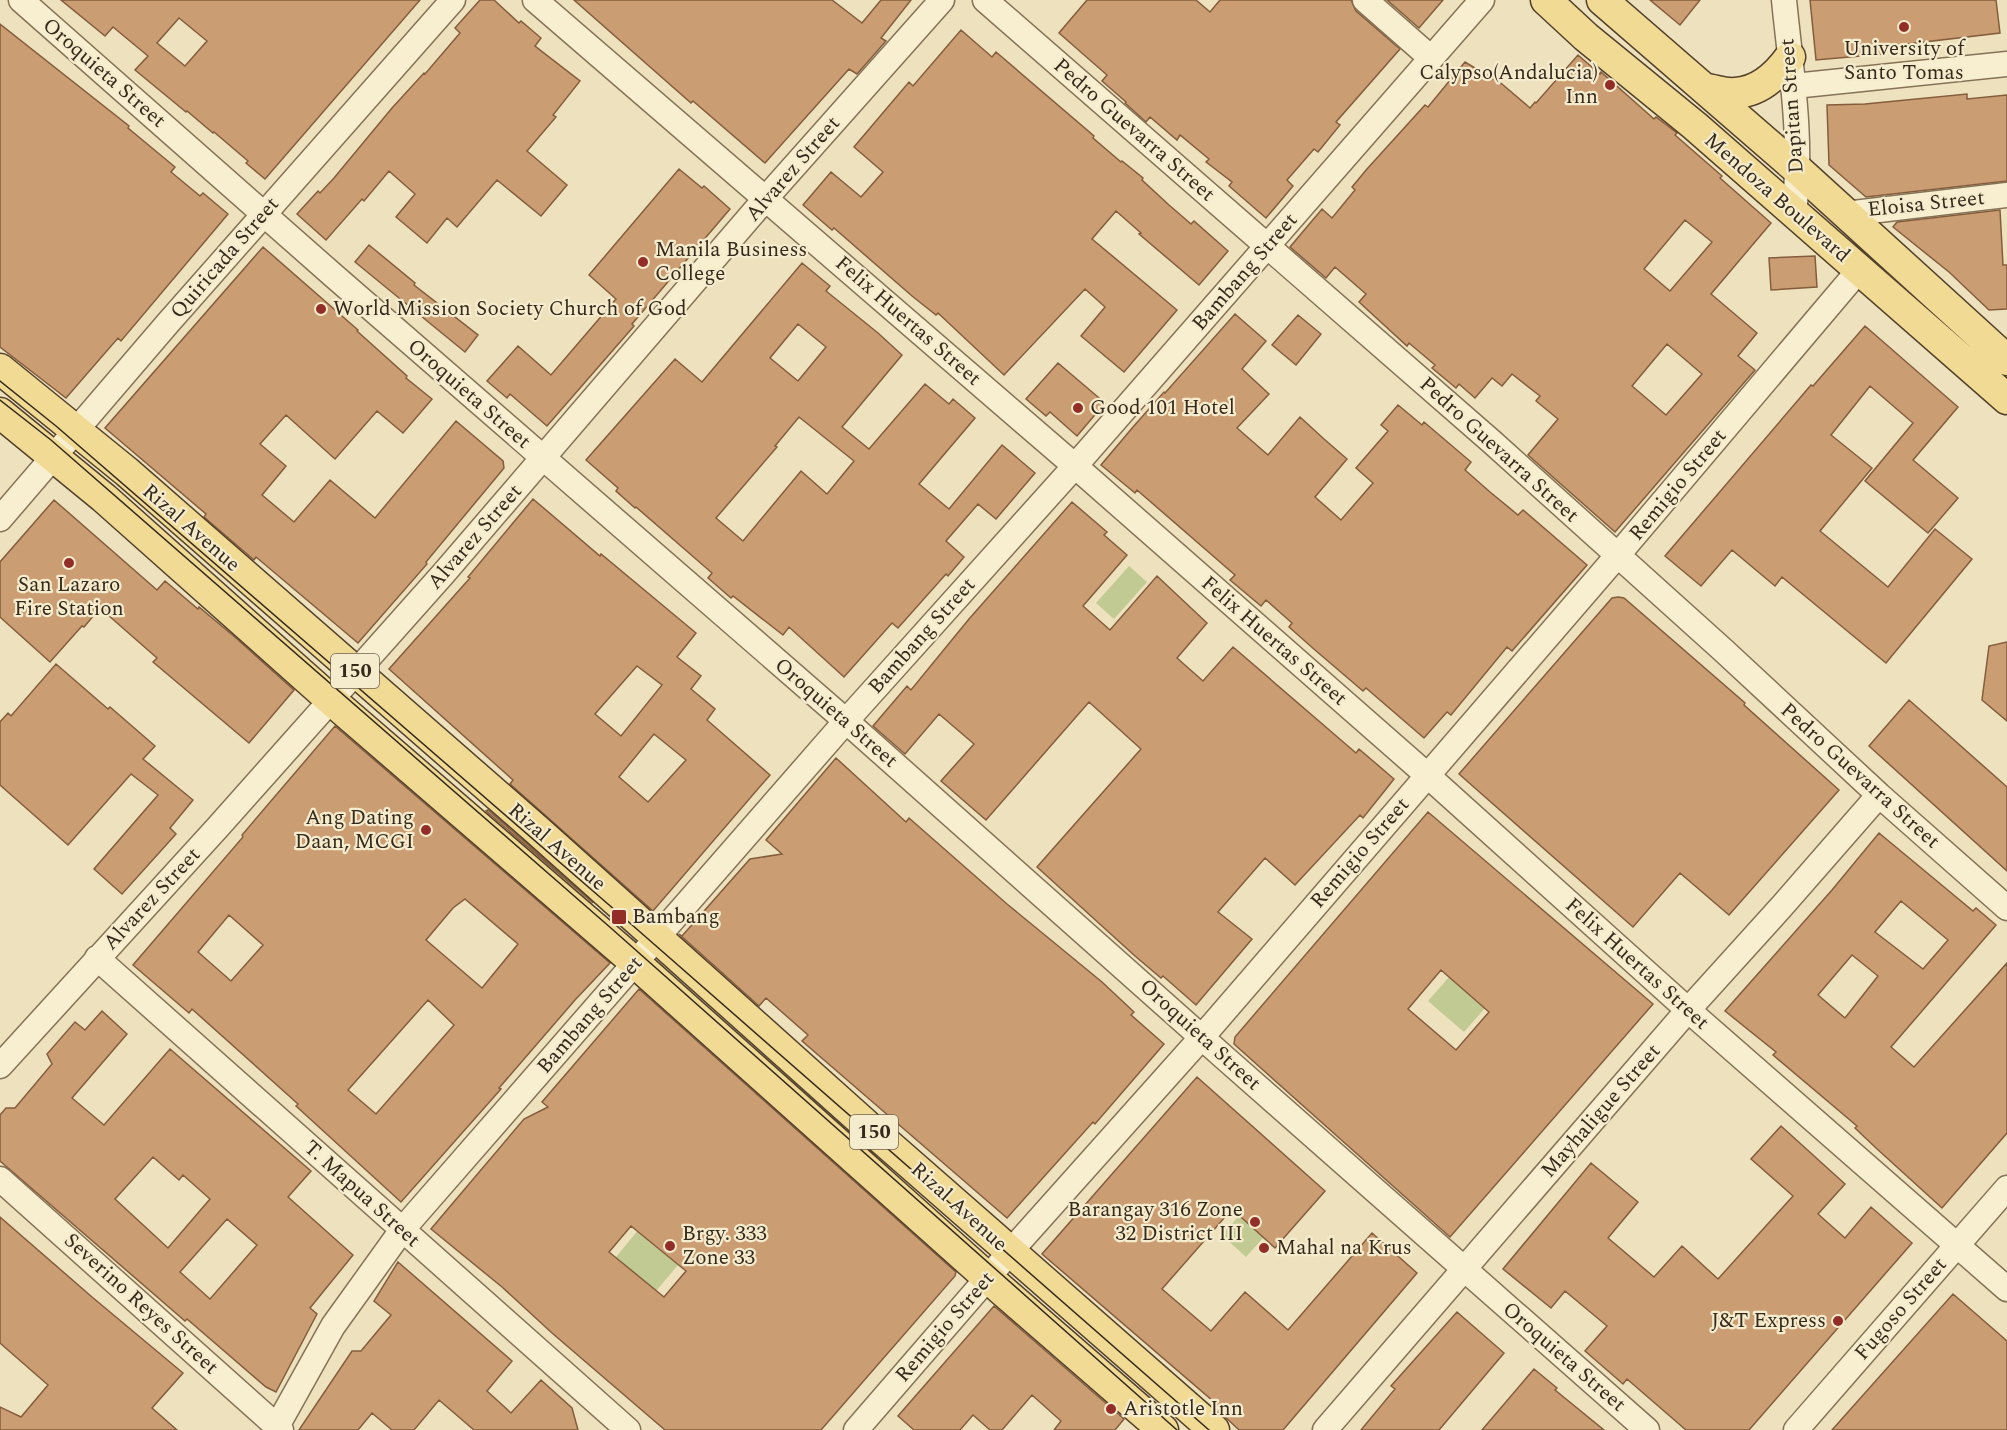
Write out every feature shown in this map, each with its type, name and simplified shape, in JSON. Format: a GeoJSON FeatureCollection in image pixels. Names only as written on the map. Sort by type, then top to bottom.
{"type":"FeatureCollection","features":[{"type":"Feature","properties":{"kind":"main road","name":"Mendoza Boulevard"},"geometry":{"type":"LineString","coordinates":[[1546,0],[1586,37],[1695,126],[2007,399]]}},
{"type":"Feature","properties":{"kind":"main road","name":"Mendoza Boulevard"},"geometry":{"type":"LineString","coordinates":[[1602,0],[1797,169],[1845,214],[2003,348]]}},
{"type":"Feature","properties":{"kind":"main road"},"geometry":{"type":"LineString","coordinates":[[1706,89],[1734,93],[1751,90],[1779,72],[1790,57]]}},
{"type":"Feature","properties":{"kind":"main road","name":"Rizal Avenue"},"geometry":{"type":"LineString","coordinates":[[0,369],[126,472],[356,672],[1214,1430]]}},
{"type":"Feature","properties":{"kind":"main road","name":"Rizal Avenue"},"geometry":{"type":"LineString","coordinates":[[0,413],[104,498],[331,700],[636,963],[988,1278],[1164,1430]]}},
{"type":"Feature","properties":{"kind":"main road"},"geometry":{"type":"LineString","coordinates":[[104,498],[126,472]]}},
{"type":"Feature","properties":{"kind":"street","name":"Oroquieta Street"},"geometry":{"type":"LineString","coordinates":[[21,0],[846,721],[1647,1430]]}},
{"type":"Feature","properties":{"kind":"street","name":"Quiricada Street"},"geometry":{"type":"LineString","coordinates":[[0,519],[453,0]]}},
{"type":"Feature","properties":{"kind":"street","name":"Felix Huertas Street"},"geometry":{"type":"LineString","coordinates":[[535,0],[1075,466],[1426,775],[1688,1010],[2007,1289]]}},
{"type":"Feature","properties":{"kind":"street","name":"Alvarez Street"},"geometry":{"type":"LineString","coordinates":[[0,1066],[356,672],[766,198],[942,0]]}},
{"type":"Feature","properties":{"kind":"street","name":"Pedro Guevarra Street"},"geometry":{"type":"LineString","coordinates":[[985,0],[1492,442],[1731,657],[1879,795],[2007,908]]}},
{"type":"Feature","properties":{"kind":"street"},"geometry":{"type":"LineString","coordinates":[[1365,0],[1431,58]]}},
{"type":"Feature","properties":{"kind":"street","name":"Bambang Street"},"geometry":{"type":"LineString","coordinates":[[277,1429],[333,1326],[402,1230],[846,721],[1075,466],[1482,0]]}},
{"type":"Feature","properties":{"kind":"street","name":"Dapitan Street"},"geometry":{"type":"LineString","coordinates":[[1784,0],[1794,86],[1797,169],[1794,212]]}},
{"type":"Feature","properties":{"kind":"street"},"geometry":{"type":"LineString","coordinates":[[1794,86],[2007,64]]}},
{"type":"Feature","properties":{"kind":"street","name":"Eloisa Street"},"geometry":{"type":"LineString","coordinates":[[1845,214],[2007,195]]}},
{"type":"Feature","properties":{"kind":"street","name":"Remigio Street"},"geometry":{"type":"LineString","coordinates":[[856,1430],[1010,1252],[1202,1037],[1617,556],[1859,270]]}},
{"type":"Feature","properties":{"kind":"street","name":"Mayhaligue Street"},"geometry":{"type":"LineString","coordinates":[[1325,1430],[1688,1010],[1879,795]]}},
{"type":"Feature","properties":{"kind":"street","name":"T. Mapua Street"},"geometry":{"type":"LineString","coordinates":[[97,958],[628,1430]]}},
{"type":"Feature","properties":{"kind":"street","name":"Severino Reyes Street"},"geometry":{"type":"LineString","coordinates":[[0,1179],[277,1429]]}},
{"type":"Feature","properties":{"kind":"street","name":"Fugoso Street"},"geometry":{"type":"LineString","coordinates":[[1796,1430],[2007,1188]]}},
{"type":"Feature","properties":{"kind":"green space"},"geometry":{"type":"Polygon","coordinates":[[[1129,566],[1147,582],[1114,619],[1096,603],[1129,566]]]}},
{"type":"Feature","properties":{"kind":"green space"},"geometry":{"type":"Polygon","coordinates":[[[1449,977],[1485,1008],[1464,1032],[1428,1001],[1449,977]]]}},
{"type":"Feature","properties":{"kind":"green space"},"geometry":{"type":"Polygon","coordinates":[[[1239,1216],[1263,1238],[1246,1257],[1222,1235],[1239,1216]]]}},
{"type":"Feature","properties":{"kind":"green space"},"geometry":{"type":"Polygon","coordinates":[[[649,1217],[650,1242],[678,1265],[656,1291],[616,1257],[649,1217]]]}},
{"type":"Feature","properties":{"kind":"building"},"geometry":{"type":"Polygon","coordinates":[[[61,0],[420,0],[265,179],[214,132],[135,70],[148,56],[113,27],[105,36],[61,0]],[[179,18],[157,43],[185,66],[207,41],[179,18]]]}},
{"type":"Feature","properties":{"kind":"building"},"geometry":{"type":"Polygon","coordinates":[[[480,0],[494,0],[519,23],[521,21],[541,38],[535,46],[580,81],[553,115],[556,117],[527,151],[567,185],[541,216],[497,180],[457,227],[447,218],[427,243],[396,217],[415,194],[389,171],[326,240],[297,214],[318,191],[320,193],[334,178],[392,108],[425,74],[460,33],[455,28],[480,0]]]}},
{"type":"Feature","properties":{"kind":"building"},"geometry":{"type":"Polygon","coordinates":[[[574,0],[832,0],[862,23],[881,0],[911,0],[881,38],[886,41],[857,74],[849,69],[765,163],[693,101],[691,103],[574,0]]]}},
{"type":"Feature","properties":{"kind":"building"},"geometry":{"type":"Polygon","coordinates":[[[1087,0],[1196,0],[1210,12],[1220,0],[1351,0],[1356,11],[1400,49],[1336,122],[1340,125],[1318,152],[1314,149],[1287,180],[1293,186],[1266,218],[1229,186],[1232,182],[1206,162],[1209,159],[1180,135],[1177,140],[1150,117],[1146,122],[1102,81],[1107,75],[1059,33],[1087,0]]]}},
{"type":"Feature","properties":{"kind":"building"},"geometry":{"type":"Polygon","coordinates":[[[1387,0],[1443,0],[1419,28],[1387,0]]]}},
{"type":"Feature","properties":{"kind":"building"},"geometry":{"type":"Polygon","coordinates":[[[1650,0],[1700,0],[1680,25],[1650,0]]]}},
{"type":"Feature","properties":{"kind":"building","name":"University of Santo Tomas"},"geometry":{"type":"Polygon","coordinates":[[[1810,0],[1996,0],[2000,33],[1882,47],[1883,54],[1816,60],[1810,0]]]}},
{"type":"Feature","properties":{"kind":"building"},"geometry":{"type":"Polygon","coordinates":[[[0,24],[129,126],[128,128],[175,167],[171,172],[200,196],[203,193],[228,214],[121,341],[118,338],[66,398],[0,347],[0,24]]]}},
{"type":"Feature","properties":{"kind":"building"},"geometry":{"type":"Polygon","coordinates":[[[961,30],[992,57],[996,52],[1121,162],[1143,178],[1142,180],[1191,224],[1194,221],[1228,251],[1199,285],[1139,234],[1141,233],[1116,211],[1092,239],[1177,310],[1124,372],[1081,336],[1105,307],[1085,289],[1004,375],[938,313],[936,315],[912,296],[834,228],[832,230],[803,205],[831,172],[861,197],[883,172],[854,147],[909,82],[913,86],[961,30]]]}},
{"type":"Feature","properties":{"kind":"building"},"geometry":{"type":"Polygon","coordinates":[[[1578,55],[1600,74],[1601,72],[1654,119],[1656,117],[1677,133],[1675,135],[1771,223],[1711,294],[1757,333],[1738,356],[1755,370],[1615,532],[1528,455],[1558,419],[1536,401],[1540,396],[1512,374],[1502,386],[1492,378],[1475,398],[1459,384],[1456,388],[1432,368],[1435,365],[1409,343],[1407,346],[1359,302],[1366,294],[1335,267],[1326,278],[1290,247],[1322,209],[1332,218],[1355,190],[1352,187],[1367,169],[1425,105],[1428,107],[1465,62],[1502,84],[1530,108],[1578,55]],[[1685,220],[1644,269],[1670,291],[1712,242],[1685,220]],[[1667,344],[1632,386],[1666,415],[1702,374],[1667,344]]]}},
{"type":"Feature","properties":{"kind":"building"},"geometry":{"type":"Polygon","coordinates":[[[1967,94],[1967,99],[2007,95],[2007,181],[1866,197],[1829,165],[1827,105],[1865,104],[1967,94]]]}},
{"type":"Feature","properties":{"kind":"building"},"geometry":{"type":"Polygon","coordinates":[[[679,169],[702,188],[704,186],[730,209],[632,324],[634,326],[547,426],[510,394],[507,398],[487,381],[518,346],[551,375],[616,299],[589,275],[679,169]]]}},
{"type":"Feature","properties":{"kind":"building"},"geometry":{"type":"Polygon","coordinates":[[[2000,210],[2003,265],[2007,265],[2007,309],[1989,310],[1949,272],[1893,227],[1897,222],[2000,210]]]}},
{"type":"Feature","properties":{"kind":"building"},"geometry":{"type":"Polygon","coordinates":[[[369,245],[415,283],[414,285],[478,335],[465,352],[355,262],[369,245]]]}},
{"type":"Feature","properties":{"kind":"building"},"geometry":{"type":"Polygon","coordinates":[[[263,247],[358,330],[407,376],[406,378],[432,399],[403,433],[377,411],[335,459],[286,415],[260,444],[286,466],[262,495],[294,522],[330,480],[375,518],[456,421],[503,461],[504,468],[426,562],[427,564],[358,643],[256,557],[254,560],[204,517],[206,514],[105,428],[263,247]]]}},
{"type":"Feature","properties":{"kind":"building"},"geometry":{"type":"Polygon","coordinates":[[[1815,256],[1817,287],[1771,290],[1769,258],[1815,256]]]}},
{"type":"Feature","properties":{"kind":"building"},"geometry":{"type":"Polygon","coordinates":[[[802,263],[830,286],[826,291],[902,355],[842,427],[869,449],[925,384],[949,404],[953,399],[975,418],[919,484],[949,509],[1002,445],[1035,473],[996,519],[978,504],[946,541],[964,557],[898,628],[892,623],[844,677],[789,627],[783,635],[733,596],[731,598],[708,578],[712,573],[616,491],[618,488],[586,460],[675,359],[702,382],[802,263]],[[798,324],[770,358],[798,381],[826,347],[798,324]],[[799,417],[775,446],[777,447],[716,518],[743,541],[801,471],[827,494],[854,461],[799,417]]]}},
{"type":"Feature","properties":{"kind":"building"},"geometry":{"type":"Polygon","coordinates":[[[1235,314],[1266,341],[1242,369],[1269,394],[1237,428],[1268,455],[1300,417],[1347,459],[1315,497],[1341,520],[1373,483],[1356,468],[1388,431],[1381,425],[1398,405],[1422,425],[1424,422],[1471,462],[1465,470],[1490,492],[1518,515],[1523,510],[1587,565],[1512,651],[1507,647],[1451,715],[1447,712],[1424,738],[1366,688],[1363,691],[1315,650],[1289,627],[1292,623],[1266,600],[1261,606],[1230,580],[1235,575],[1137,490],[1135,493],[1101,465],[1235,314]]]}},
{"type":"Feature","properties":{"kind":"building"},"geometry":{"type":"Polygon","coordinates":[[[1298,315],[1321,334],[1296,365],[1272,345],[1298,315]]]}},
{"type":"Feature","properties":{"kind":"building"},"geometry":{"type":"Polygon","coordinates":[[[1865,326],[1958,407],[1913,460],[1958,498],[1928,533],[1865,481],[1913,423],[1870,386],[1831,435],[1872,468],[1820,531],[1888,587],[1935,529],[1972,559],[1886,663],[1782,577],[1775,586],[1732,550],[1701,586],[1665,556],[1811,385],[1813,386],[1865,326]]]}},
{"type":"Feature","properties":{"kind":"building"},"geometry":{"type":"Polygon","coordinates":[[[1058,363],[1105,403],[1077,436],[1050,412],[1046,416],[1026,399],[1058,363]]]}},
{"type":"Feature","properties":{"kind":"building"},"geometry":{"type":"Polygon","coordinates":[[[533,499],[696,633],[677,657],[701,676],[691,689],[715,709],[707,720],[770,775],[653,911],[510,784],[513,780],[389,669],[470,578],[468,577],[533,499]],[[637,666],[595,714],[621,736],[662,685],[637,666]],[[654,734],[619,777],[648,802],[686,760],[654,734]]]}},
{"type":"Feature","properties":{"kind":"building"},"geometry":{"type":"Polygon","coordinates":[[[54,500],[157,590],[165,581],[236,638],[294,690],[249,743],[153,662],[157,658],[100,608],[50,662],[0,617],[0,562],[54,500]]]}},
{"type":"Feature","properties":{"kind":"building"},"geometry":{"type":"Polygon","coordinates":[[[1072,502],[1107,532],[1104,535],[1127,555],[1083,606],[1110,630],[1157,576],[1207,623],[1177,658],[1203,681],[1233,647],[1356,753],[1359,749],[1394,779],[1363,818],[1360,815],[1295,885],[1265,858],[1218,912],[1252,939],[1196,1005],[1163,976],[1161,978],[1135,956],[1037,867],[1141,749],[1089,702],[986,820],[941,781],[974,744],[939,714],[905,754],[873,726],[907,686],[911,690],[969,619],[1072,502]]]}},
{"type":"Feature","properties":{"kind":"building"},"geometry":{"type":"Polygon","coordinates":[[[1612,598],[1624,598],[1745,703],[1744,705],[1839,790],[1729,915],[1680,873],[1633,927],[1459,774],[1612,598]]]}},
{"type":"Feature","properties":{"kind":"building"},"geometry":{"type":"Polygon","coordinates":[[[2007,642],[2007,721],[1982,700],[1989,646],[2007,642]]]}},
{"type":"Feature","properties":{"kind":"building"},"geometry":{"type":"Polygon","coordinates":[[[56,664],[155,746],[143,759],[193,800],[170,828],[176,834],[122,894],[94,869],[158,795],[131,774],[68,845],[0,785],[0,722],[8,713],[11,716],[56,664]]]}},
{"type":"Feature","properties":{"kind":"building"},"geometry":{"type":"Polygon","coordinates":[[[1909,700],[2007,787],[2007,871],[1869,746],[1909,700]]]}},
{"type":"Feature","properties":{"kind":"building"},"geometry":{"type":"Polygon","coordinates":[[[335,726],[610,963],[575,1000],[499,1088],[501,1089],[401,1202],[296,1106],[298,1104],[192,1009],[189,1013],[133,965],[243,837],[242,835],[335,726]],[[465,899],[453,908],[426,940],[482,988],[518,944],[465,899]],[[229,915],[198,952],[231,981],[263,945],[229,915]],[[428,1000],[348,1090],[376,1114],[454,1025],[428,1000]]]}},
{"type":"Feature","properties":{"kind":"building"},"geometry":{"type":"Polygon","coordinates":[[[836,758],[906,822],[909,818],[1007,904],[1102,982],[1134,1012],[1131,1015],[1164,1044],[1095,1124],[1093,1122],[1007,1218],[802,1041],[808,1035],[766,998],[759,1006],[679,934],[682,936],[750,859],[782,854],[766,840],[836,758]]]}},
{"type":"Feature","properties":{"kind":"building"},"geometry":{"type":"Polygon","coordinates":[[[488,810],[526,843],[593,903],[486,811],[488,810]]]}},
{"type":"Feature","properties":{"kind":"building"},"geometry":{"type":"Polygon","coordinates":[[[1428,812],[1653,1004],[1450,1237],[1234,1044],[1235,1037],[1428,812]],[[1441,970],[1408,1009],[1456,1050],[1489,1012],[1441,970]]]}},
{"type":"Feature","properties":{"kind":"building"},"geometry":{"type":"Polygon","coordinates":[[[1879,833],[1973,911],[1976,908],[1996,925],[1891,1047],[1914,1067],[2007,963],[2007,1133],[1942,1208],[1855,1128],[1857,1126],[1773,1055],[1776,1052],[1725,1011],[1879,833]],[[1901,901],[1875,932],[1923,969],[1948,940],[1901,901]],[[1852,955],[1818,995],[1845,1018],[1878,976],[1852,955]]]}},
{"type":"Feature","properties":{"kind":"building"},"geometry":{"type":"Polygon","coordinates":[[[639,989],[956,1272],[955,1276],[821,1430],[665,1430],[502,1287],[431,1229],[524,1119],[548,1107],[542,1102],[639,989]],[[631,1226],[609,1252],[664,1297],[686,1271],[631,1226]]]}},
{"type":"Feature","properties":{"kind":"building"},"geometry":{"type":"Polygon","coordinates":[[[102,1011],[127,1034],[72,1098],[104,1125],[170,1049],[311,1171],[288,1197],[353,1255],[310,1308],[317,1314],[276,1392],[266,1387],[187,1319],[185,1321],[0,1161],[0,1115],[6,1108],[15,1108],[52,1064],[47,1054],[75,1022],[85,1030],[102,1011]],[[153,1157],[115,1199],[168,1248],[210,1199],[183,1175],[179,1180],[153,1157]],[[227,1219],[180,1272],[210,1299],[257,1245],[227,1219]]]}},
{"type":"Feature","properties":{"kind":"building"},"geometry":{"type":"Polygon","coordinates":[[[1197,1077],[1325,1191],[1275,1248],[1232,1209],[1162,1289],[1211,1331],[1245,1292],[1288,1330],[1372,1233],[1417,1273],[1283,1430],[1239,1430],[1219,1411],[1221,1408],[1042,1254],[1197,1077]]]}},
{"type":"Feature","properties":{"kind":"building"},"geometry":{"type":"Polygon","coordinates":[[[1781,1126],[1845,1184],[1818,1214],[1845,1238],[1871,1207],[1912,1243],[1749,1430],[1686,1430],[1627,1379],[1623,1384],[1585,1351],[1607,1326],[1565,1291],[1551,1308],[1503,1269],[1591,1163],[1638,1202],[1608,1238],[1654,1277],[1682,1246],[1718,1279],[1793,1196],[1751,1159],[1781,1126]]]}},
{"type":"Feature","properties":{"kind":"building"},"geometry":{"type":"Polygon","coordinates":[[[0,1217],[183,1373],[152,1408],[177,1430],[0,1430],[0,1407],[21,1417],[48,1385],[0,1343],[0,1217]]]}},
{"type":"Feature","properties":{"kind":"building"},"geometry":{"type":"Polygon","coordinates":[[[398,1262],[512,1361],[487,1391],[511,1413],[541,1380],[572,1408],[578,1430],[474,1430],[439,1400],[414,1430],[392,1430],[372,1413],[358,1430],[299,1430],[352,1351],[361,1351],[391,1315],[374,1301],[398,1262]]]}},
{"type":"Feature","properties":{"kind":"building"},"geometry":{"type":"Polygon","coordinates":[[[1953,1294],[2007,1341],[2007,1430],[1832,1430],[1953,1294]]]}},
{"type":"Feature","properties":{"kind":"building"},"geometry":{"type":"Polygon","coordinates":[[[994,1306],[1124,1419],[1115,1430],[1054,1430],[1061,1421],[1032,1395],[1002,1430],[990,1430],[973,1415],[960,1430],[914,1430],[898,1416],[994,1306]]]}},
{"type":"Feature","properties":{"kind":"building"},"geometry":{"type":"Polygon","coordinates":[[[1457,1312],[1504,1353],[1439,1430],[1361,1430],[1395,1389],[1391,1386],[1457,1312]]]}},
{"type":"Feature","properties":{"kind":"building"},"geometry":{"type":"Polygon","coordinates":[[[1534,1369],[1557,1388],[1555,1390],[1604,1430],[1482,1430],[1534,1369]]]}},
{"type":"Feature","properties":{"kind":"tram line"},"geometry":{"type":"LineString","coordinates":[[0,381],[56,426],[623,917],[1209,1430]]}},
{"type":"Feature","properties":{"kind":"tram line"},"geometry":{"type":"LineString","coordinates":[[0,400],[51,440],[612,929],[1177,1430]]}},
{"type":"Feature","properties":{"kind":"place","name":"University of Santo Tomas"},"geometry":{"type":"Point","coordinates":[1904,27]}},
{"type":"Feature","properties":{"kind":"place","name":"Calypso(Andalucia) Inn"},"geometry":{"type":"Point","coordinates":[1610,85]}},
{"type":"Feature","properties":{"kind":"place","name":"Manila Business College"},"geometry":{"type":"Point","coordinates":[643,262]}},
{"type":"Feature","properties":{"kind":"place","name":"World Mission Society Church of God"},"geometry":{"type":"Point","coordinates":[321,309]}},
{"type":"Feature","properties":{"kind":"place","name":"Good 101 Hotel"},"geometry":{"type":"Point","coordinates":[1078,408]}},
{"type":"Feature","properties":{"kind":"place","name":"San Lazaro Fire Station"},"geometry":{"type":"Point","coordinates":[69,563]}},
{"type":"Feature","properties":{"kind":"place","name":"Ang Dating Daan, MCGI"},"geometry":{"type":"Point","coordinates":[426,830]}},
{"type":"Feature","properties":{"kind":"place","name":"Bambang"},"geometry":{"type":"Point","coordinates":[619,917]}},
{"type":"Feature","properties":{"kind":"place","name":"Barangay 316 Zone 32 District III"},"geometry":{"type":"Point","coordinates":[1255,1222]}},
{"type":"Feature","properties":{"kind":"place","name":"Brgy. 333 Zone 33"},"geometry":{"type":"Point","coordinates":[670,1246]}},
{"type":"Feature","properties":{"kind":"place","name":"Mahal na Krus"},"geometry":{"type":"Point","coordinates":[1264,1248]}},
{"type":"Feature","properties":{"kind":"place","name":"J&T Express"},"geometry":{"type":"Point","coordinates":[1838,1321]}},
{"type":"Feature","properties":{"kind":"place","name":"Aristotle Inn"},"geometry":{"type":"Point","coordinates":[1111,1409]}}]}
